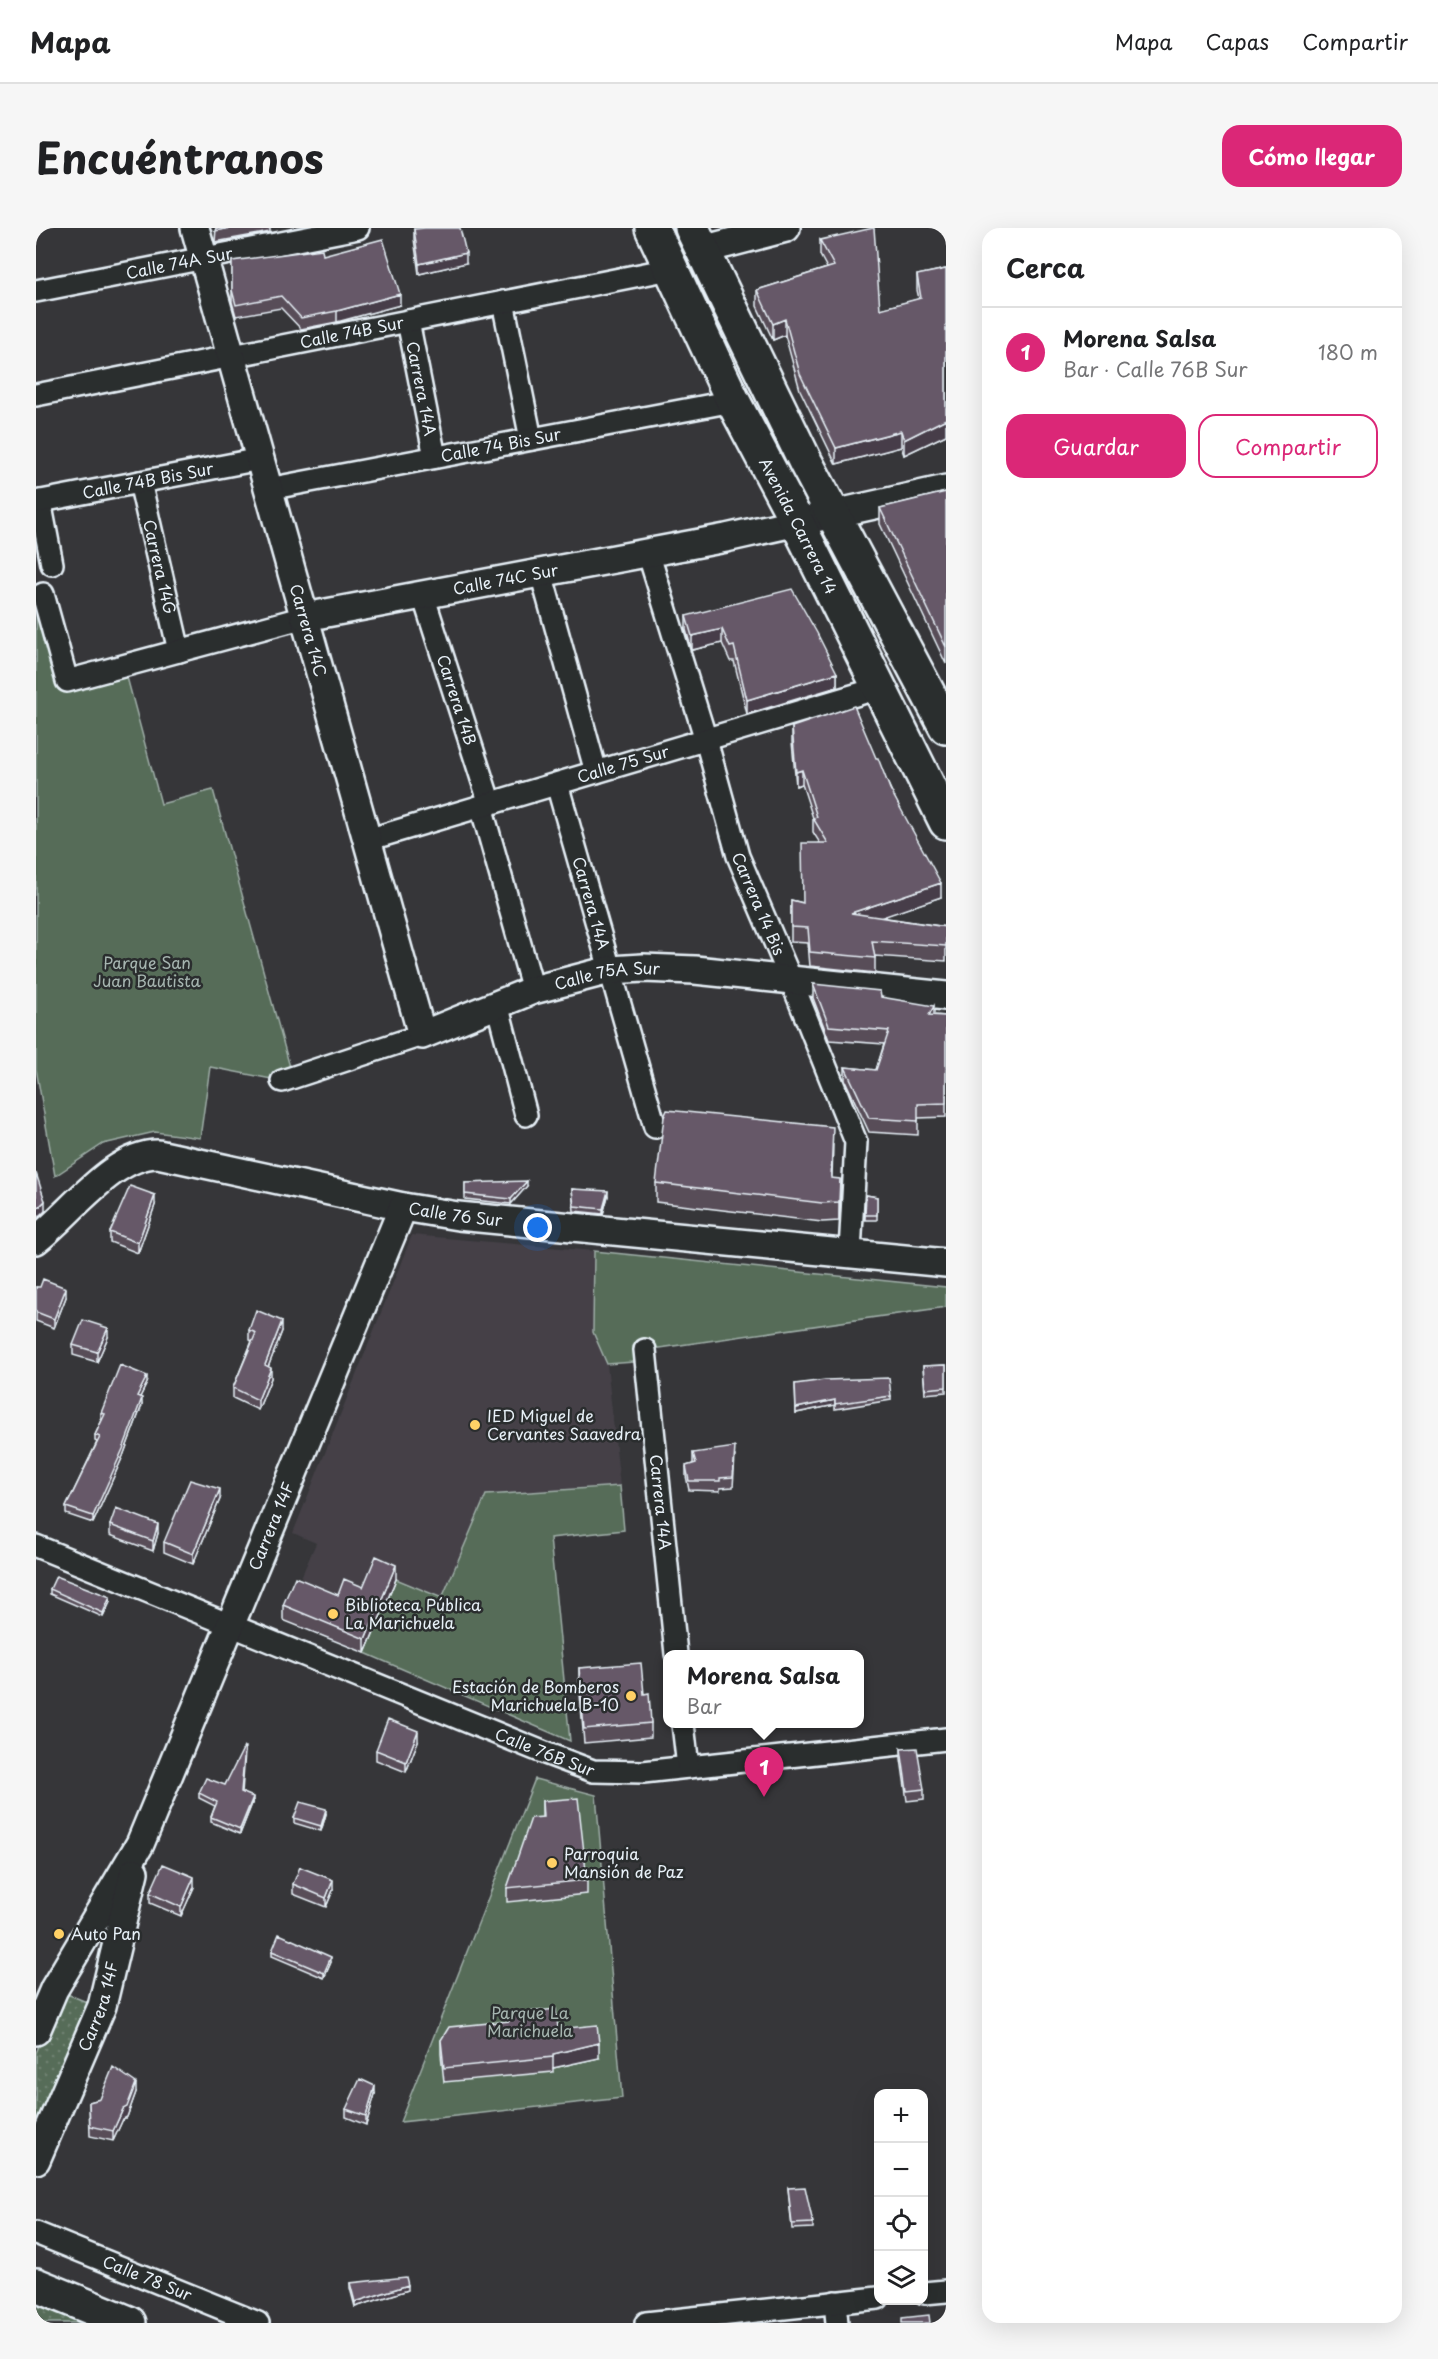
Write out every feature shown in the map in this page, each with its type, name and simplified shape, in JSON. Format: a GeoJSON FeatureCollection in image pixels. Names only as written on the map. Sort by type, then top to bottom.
{"type":"FeatureCollection","features":[{"type":"Feature","properties":{"kind":"main road","name":"Avenida Carrera 14"},"geometry":{"type":"LineString","coordinates":[[652,228],[734,400],[946,822]]}},
{"type":"Feature","properties":{"kind":"main road"},"geometry":{"type":"LineString","coordinates":[[697,239],[834,514],[946,727]]}},
{"type":"Feature","properties":{"kind":"main road"},"geometry":{"type":"LineString","coordinates":[[36,2285],[129,2323]]}},
{"type":"Feature","properties":{"kind":"street","name":"Carrera 14C"},"geometry":{"type":"LineString","coordinates":[[195,228],[422,1035]]}},
{"type":"Feature","properties":{"kind":"street","name":"Calle 74A Sur"},"geometry":{"type":"LineString","coordinates":[[36,291],[203,258],[292,234],[358,228]]}},
{"type":"Feature","properties":{"kind":"street"},"geometry":{"type":"LineString","coordinates":[[697,239],[786,228]]}},
{"type":"Feature","properties":{"kind":"street","name":"Calle 74B Sur"},"geometry":{"type":"LineString","coordinates":[[37,392],[231,357],[670,269]]}},
{"type":"Feature","properties":{"kind":"street"},"geometry":{"type":"LineString","coordinates":[[503,302],[531,439]]}},
{"type":"Feature","properties":{"kind":"street","name":"Carrera 14A"},"geometry":{"type":"LineString","coordinates":[[408,321],[435,457]]}},
{"type":"Feature","properties":{"kind":"street","name":"Calle 74 Bis Sur"},"geometry":{"type":"LineString","coordinates":[[268,489],[734,400]]}},
{"type":"Feature","properties":{"kind":"street","name":"Calle 74B Bis Sur"},"geometry":{"type":"LineString","coordinates":[[38,501],[260,459]]}},
{"type":"Feature","properties":{"kind":"street","name":"Carrera 14G"},"geometry":{"type":"LineString","coordinates":[[140,482],[179,651]]}},
{"type":"Feature","properties":{"kind":"street","name":"Calle 74C Sur"},"geometry":{"type":"LineString","coordinates":[[44,594],[67,681],[304,617],[648,552],[946,489]]}},
{"type":"Feature","properties":{"kind":"street"},"geometry":{"type":"LineString","coordinates":[[38,501],[52,564]]}},
{"type":"Feature","properties":{"kind":"street","name":"Carrera 14 Bis"},"geometry":{"type":"LineString","coordinates":[[648,552],[706,740],[738,856],[856,1142],[850,1252]]}},
{"type":"Feature","properties":{"kind":"street"},"geometry":{"type":"LineString","coordinates":[[541,573],[596,772]]}},
{"type":"Feature","properties":{"kind":"street","name":"Carrera 14B"},"geometry":{"type":"LineString","coordinates":[[423,595],[485,805],[533,990]]}},
{"type":"Feature","properties":{"kind":"street","name":"Calle 75 Sur"},"geometry":{"type":"LineString","coordinates":[[367,840],[879,688]]}},
{"type":"Feature","properties":{"kind":"street","name":"Carrera 14A"},"geometry":{"type":"LineString","coordinates":[[557,784],[656,1127]]}},
{"type":"Feature","properties":{"kind":"street","name":"Calle 75A Sur"},"geometry":{"type":"LineString","coordinates":[[282,1081],[422,1035],[533,990],[610,970],[642,968],[695,970],[946,996]]}},
{"type":"Feature","properties":{"kind":"street"},"geometry":{"type":"LineString","coordinates":[[497,1004],[526,1115]]}},
{"type":"Feature","properties":{"kind":"street","name":"Calle 76 Sur"},"geometry":{"type":"LineString","coordinates":[[36,1240],[123,1163],[148,1154],[166,1154],[403,1207],[458,1216],[946,1263]]}},
{"type":"Feature","properties":{"kind":"street","name":"Carrera 14F"},"geometry":{"type":"LineString","coordinates":[[36,2031],[54,1989],[140,1844],[403,1207]]}},
{"type":"Feature","properties":{"kind":"street","name":"Carrera 14A"},"geometry":{"type":"LineString","coordinates":[[645,1350],[676,1650]]}},
{"type":"Feature","properties":{"kind":"street","name":"Calle 76B Sur"},"geometry":{"type":"LineString","coordinates":[[36,1546],[585,1768],[610,1773],[688,1767],[946,1739]]}},
{"type":"Feature","properties":{"kind":"street"},"geometry":{"type":"LineString","coordinates":[[683,1728],[688,1767]]}},
{"type":"Feature","properties":{"kind":"street","name":"Carrera 14F"},"geometry":{"type":"LineString","coordinates":[[36,2160],[102,2006],[140,1844]]}},
{"type":"Feature","properties":{"kind":"street","name":"Calle 78 Sur"},"geometry":{"type":"LineString","coordinates":[[36,2233],[258,2323]]}},
{"type":"Feature","properties":{"kind":"street"},"geometry":{"type":"LineString","coordinates":[[928,2292],[946,2290]]}},
{"type":"Feature","properties":{"kind":"street"},"geometry":{"type":"LineString","coordinates":[[646,2323],[836,2313],[874,2300]]}},
{"type":"Feature","properties":{"kind":"shaded area","name":"IED Miguel de Cervantes Saavedra"},"geometry":{"type":"Polygon","coordinates":[[[412,1235],[594,1251],[593,1332],[607,1364],[620,1486],[486,1495],[442,1598],[376,1571],[363,1601],[338,1609],[295,1591],[316,1543],[293,1533],[412,1235]]]}},
{"type":"Feature","properties":{"kind":"green space","name":"Parque San Juan Bautista"},"geometry":{"type":"Polygon","coordinates":[[[36,595],[67,681],[124,666],[161,804],[213,790],[293,1078],[282,1081],[210,1067],[200,1138],[155,1132],[103,1144],[55,1176],[36,1069],[36,595]]]}},
{"type":"Feature","properties":{"kind":"green space"},"geometry":{"type":"Polygon","coordinates":[[[594,1251],[946,1287],[946,1307],[646,1350],[647,1361],[607,1364],[593,1332],[594,1251]]]}},
{"type":"Feature","properties":{"kind":"green space"},"geometry":{"type":"Polygon","coordinates":[[[620,1486],[624,1530],[550,1538],[570,1741],[365,1653],[396,1579],[442,1598],[486,1495],[620,1486]]]}},
{"type":"Feature","properties":{"kind":"green space","name":"Parque La Marichuela"},"geometry":{"type":"Polygon","coordinates":[[[535,1779],[596,1795],[622,2098],[400,2122],[535,1779]]]}},
{"type":"Feature","properties":{"kind":"green space"},"geometry":{"type":"Polygon","coordinates":[[[62,1992],[94,2005],[36,2142],[36,2053],[62,1992]]]}},
{"type":"Feature","properties":{"kind":"green space"},"geometry":{"type":"Polygon","coordinates":[[[36,2302],[89,2323],[36,2323],[36,2302]]]}},
{"type":"Feature","properties":{"kind":"building"},"geometry":{"type":"Polygon","coordinates":[[[460,228],[466,253],[419,264],[414,229],[460,228]]]}},
{"type":"Feature","properties":{"kind":"building"},"geometry":{"type":"Polygon","coordinates":[[[874,228],[880,309],[921,298],[917,275],[946,269],[946,419],[904,440],[901,431],[836,448],[800,374],[785,319],[773,324],[757,290],[834,266],[820,240],[874,228]]]}},
{"type":"Feature","properties":{"kind":"building"},"geometry":{"type":"Polygon","coordinates":[[[383,239],[400,294],[301,318],[281,296],[236,305],[232,290],[232,261],[322,249],[323,255],[383,239]]]}},
{"type":"Feature","properties":{"kind":"building"},"geometry":{"type":"Polygon","coordinates":[[[946,492],[946,647],[880,508],[946,492]]]}},
{"type":"Feature","properties":{"kind":"building"},"geometry":{"type":"Polygon","coordinates":[[[792,589],[837,673],[747,700],[734,646],[730,647],[722,629],[692,636],[686,616],[792,589]]]}},
{"type":"Feature","properties":{"kind":"building"},"geometry":{"type":"Polygon","coordinates":[[[854,706],[890,789],[941,883],[851,913],[946,927],[946,946],[872,941],[875,958],[810,952],[808,928],[791,927],[791,900],[803,903],[802,843],[828,843],[813,818],[817,817],[802,770],[796,772],[792,727],[854,706]]]}},
{"type":"Feature","properties":{"kind":"building"},"geometry":{"type":"Polygon","coordinates":[[[813,984],[880,991],[881,997],[934,1006],[929,1015],[946,1016],[946,1103],[918,1104],[918,1121],[869,1118],[845,1067],[876,1070],[889,1031],[829,1026],[813,984]]]}},
{"type":"Feature","properties":{"kind":"building"},"geometry":{"type":"Polygon","coordinates":[[[667,1110],[833,1127],[831,1178],[840,1179],[839,1202],[822,1203],[656,1183],[664,1117],[667,1110]]]}},
{"type":"Feature","properties":{"kind":"building"},"geometry":{"type":"Polygon","coordinates":[[[36,1173],[45,1201],[36,1210],[36,1173]]]}},
{"type":"Feature","properties":{"kind":"building"},"geometry":{"type":"Polygon","coordinates":[[[527,1181],[511,1199],[465,1194],[465,1183],[527,1181]]]}},
{"type":"Feature","properties":{"kind":"building"},"geometry":{"type":"Polygon","coordinates":[[[130,1186],[155,1195],[138,1243],[110,1232],[130,1186]]]}},
{"type":"Feature","properties":{"kind":"building"},"geometry":{"type":"Polygon","coordinates":[[[572,1189],[608,1191],[603,1209],[574,1206],[572,1189]]]}},
{"type":"Feature","properties":{"kind":"building"},"geometry":{"type":"Polygon","coordinates":[[[866,1195],[877,1197],[877,1215],[865,1215],[866,1195]]]}},
{"type":"Feature","properties":{"kind":"building"},"geometry":{"type":"Polygon","coordinates":[[[43,1279],[66,1288],[54,1319],[36,1312],[36,1287],[40,1287],[43,1279]]]}},
{"type":"Feature","properties":{"kind":"building"},"geometry":{"type":"Polygon","coordinates":[[[256,1310],[282,1321],[265,1365],[271,1368],[258,1400],[233,1388],[256,1333],[249,1330],[256,1310]]]}},
{"type":"Feature","properties":{"kind":"building"},"geometry":{"type":"Polygon","coordinates":[[[83,1320],[108,1328],[97,1352],[73,1345],[83,1320]]]}},
{"type":"Feature","properties":{"kind":"building"},"geometry":{"type":"Polygon","coordinates":[[[120,1365],[147,1376],[137,1396],[142,1398],[123,1449],[93,1516],[66,1507],[100,1437],[95,1435],[105,1414],[101,1413],[120,1365]]]}},
{"type":"Feature","properties":{"kind":"building"},"geometry":{"type":"Polygon","coordinates":[[[946,1365],[946,1387],[925,1389],[923,1366],[946,1365]]]}},
{"type":"Feature","properties":{"kind":"building"},"geometry":{"type":"Polygon","coordinates":[[[889,1378],[891,1396],[835,1404],[835,1400],[796,1408],[795,1384],[825,1380],[889,1378]]]}},
{"type":"Feature","properties":{"kind":"building"},"geometry":{"type":"Polygon","coordinates":[[[735,1447],[733,1477],[720,1478],[720,1481],[689,1481],[686,1466],[696,1463],[693,1453],[735,1447]]]}},
{"type":"Feature","properties":{"kind":"building"},"geometry":{"type":"Polygon","coordinates":[[[190,1480],[220,1489],[193,1554],[164,1542],[190,1480]]]}},
{"type":"Feature","properties":{"kind":"building"},"geometry":{"type":"Polygon","coordinates":[[[116,1508],[158,1524],[153,1541],[110,1525],[116,1508]]]}},
{"type":"Feature","properties":{"kind":"building","name":"Biblioteca Pública La Marichuela"},"geometry":{"type":"Polygon","coordinates":[[[376,1556],[396,1565],[365,1639],[283,1605],[295,1577],[338,1595],[344,1579],[363,1587],[376,1556]]]}},
{"type":"Feature","properties":{"kind":"building"},"geometry":{"type":"Polygon","coordinates":[[[56,1576],[110,1597],[103,1613],[50,1589],[56,1576]]]}},
{"type":"Feature","properties":{"kind":"building"},"geometry":{"type":"Polygon","coordinates":[[[641,1663],[644,1694],[649,1693],[651,1723],[584,1729],[579,1668],[641,1663]]]}},
{"type":"Feature","properties":{"kind":"building"},"geometry":{"type":"Polygon","coordinates":[[[388,1719],[418,1731],[406,1762],[376,1750],[388,1719]]]}},
{"type":"Feature","properties":{"kind":"building"},"geometry":{"type":"Polygon","coordinates":[[[244,1747],[241,1792],[253,1797],[240,1829],[211,1817],[217,1802],[199,1793],[206,1778],[225,1785],[244,1747]]]}},
{"type":"Feature","properties":{"kind":"building"},"geometry":{"type":"Polygon","coordinates":[[[917,1748],[924,1789],[907,1791],[901,1749],[917,1748]]]}},
{"type":"Feature","properties":{"kind":"building","name":"Parroquia Mansión de Paz"},"geometry":{"type":"Polygon","coordinates":[[[578,1798],[587,1880],[507,1888],[531,1818],[543,1817],[542,1801],[578,1798]]]}},
{"type":"Feature","properties":{"kind":"building"},"geometry":{"type":"Polygon","coordinates":[[[300,1802],[326,1809],[321,1826],[294,1818],[300,1802]]]}},
{"type":"Feature","properties":{"kind":"building"},"geometry":{"type":"Polygon","coordinates":[[[163,1864],[194,1877],[181,1907],[150,1893],[163,1864]]]}},
{"type":"Feature","properties":{"kind":"building"},"geometry":{"type":"Polygon","coordinates":[[[300,1867],[333,1880],[326,1898],[293,1884],[300,1867]]]}},
{"type":"Feature","properties":{"kind":"building"},"geometry":{"type":"Polygon","coordinates":[[[279,1934],[331,1957],[324,1973],[272,1951],[279,1934]]]}},
{"type":"Feature","properties":{"kind":"building"},"geometry":{"type":"Polygon","coordinates":[[[556,2009],[558,2029],[597,2025],[599,2043],[553,2054],[553,2057],[444,2068],[441,2040],[449,2027],[509,2021],[508,2014],[556,2009]]]}},
{"type":"Feature","properties":{"kind":"building"},"geometry":{"type":"Polygon","coordinates":[[[113,2067],[136,2083],[127,2107],[123,2109],[113,2131],[90,2126],[89,2102],[100,2099],[113,2067]]]}},
{"type":"Feature","properties":{"kind":"building"},"geometry":{"type":"Polygon","coordinates":[[[360,2079],[375,2086],[366,2116],[346,2109],[360,2079]]]}},
{"type":"Feature","properties":{"kind":"building"},"geometry":{"type":"Polygon","coordinates":[[[805,2187],[813,2223],[792,2224],[788,2188],[805,2187]]]}},
{"type":"Feature","properties":{"kind":"building"},"geometry":{"type":"Polygon","coordinates":[[[406,2277],[408,2285],[355,2302],[350,2283],[406,2277]]]}},
{"type":"Feature","properties":{"kind":"building"},"geometry":{"type":"Polygon","coordinates":[[[929,2315],[930,2323],[902,2323],[902,2318],[929,2315]]]}},
{"type":"Feature","properties":{"kind":"place","name":"IED Miguel de Cervantes Saavedra"},"geometry":{"type":"Point","coordinates":[475,1425]}},
{"type":"Feature","properties":{"kind":"place","name":"Biblioteca Pública La Marichuela"},"geometry":{"type":"Point","coordinates":[333,1614]}},
{"type":"Feature","properties":{"kind":"place","name":"Estación de Bomberos Marichuela B-10"},"geometry":{"type":"Point","coordinates":[631,1696]}},
{"type":"Feature","properties":{"kind":"place","name":"Morena Salsa"},"geometry":{"type":"Point","coordinates":[764,1797]}},
{"type":"Feature","properties":{"kind":"place","name":"Parroquia Mansión de Paz"},"geometry":{"type":"Point","coordinates":[552,1863]}},
{"type":"Feature","properties":{"kind":"place","name":"Auto Pan"},"geometry":{"type":"Point","coordinates":[59,1934]}}]}
